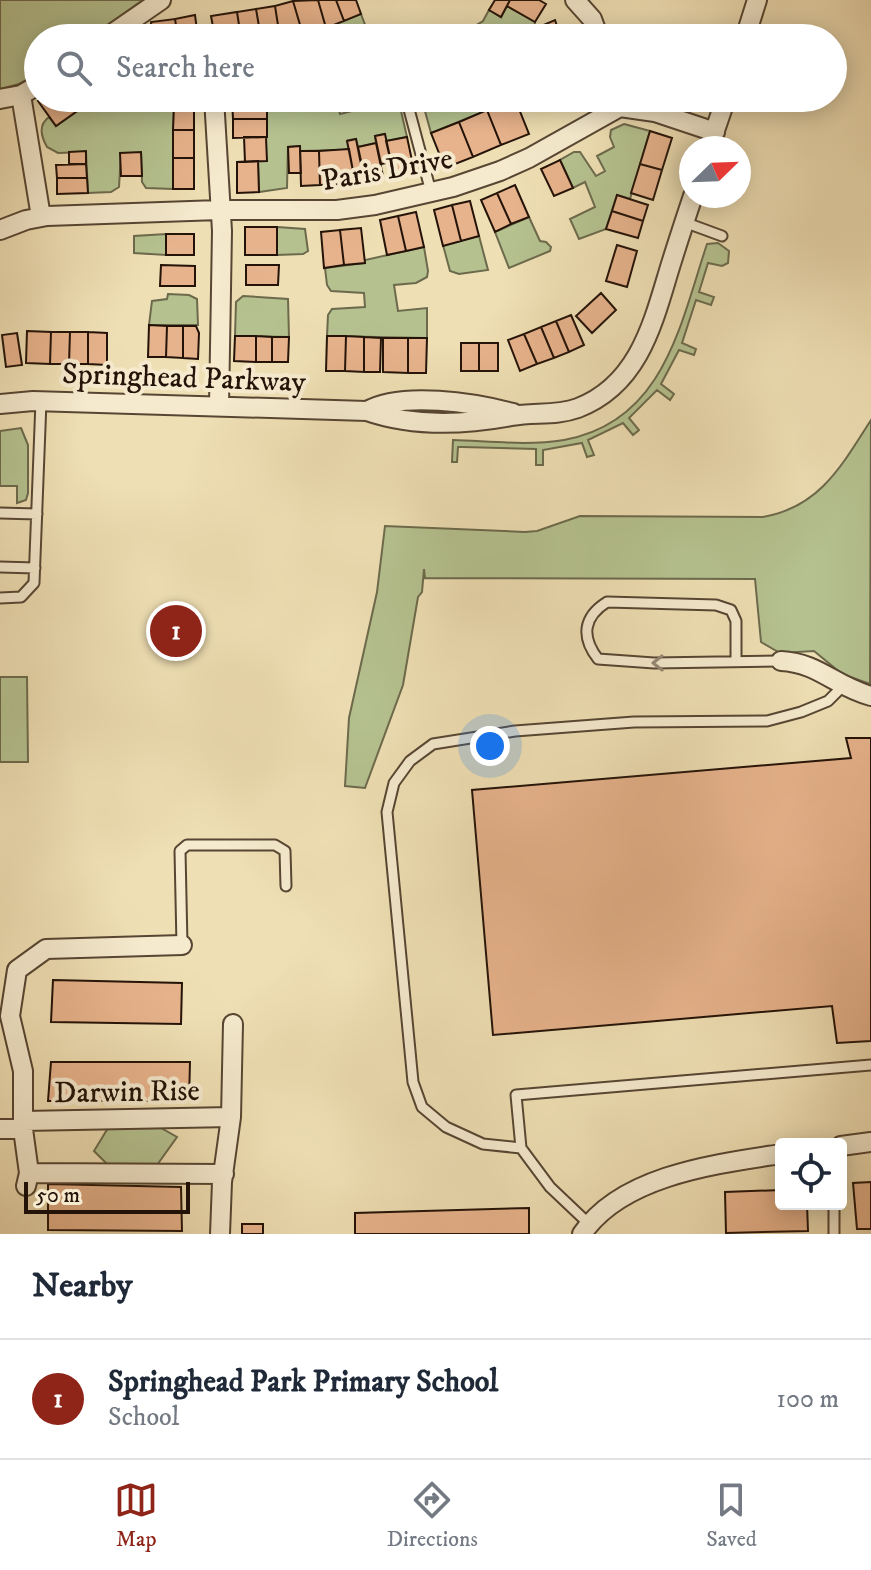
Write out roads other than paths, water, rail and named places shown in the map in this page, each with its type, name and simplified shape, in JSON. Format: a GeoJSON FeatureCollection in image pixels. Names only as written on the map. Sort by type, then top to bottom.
{"type":"FeatureCollection","features":[{"type":"Feature","properties":{"kind":"street"},"geometry":{"type":"LineString","coordinates":[[126,24],[161,0]]}},
{"type":"Feature","properties":{"kind":"street"},"geometry":{"type":"LineString","coordinates":[[575,0],[594,24]]}},
{"type":"Feature","properties":{"kind":"street"},"geometry":{"type":"LineString","coordinates":[[749,24],[757,0]]}},
{"type":"Feature","properties":{"kind":"street"},"geometry":{"type":"LineString","coordinates":[[0,99],[24,93]]}},
{"type":"Feature","properties":{"kind":"street"},"geometry":{"type":"LineString","coordinates":[[21,95],[41,217]]}},
{"type":"Feature","properties":{"kind":"street"},"geometry":{"type":"LineString","coordinates":[[215,112],[222,231],[219,406]]}},
{"type":"Feature","properties":{"kind":"street","name":"Paris Drive"},"geometry":{"type":"LineString","coordinates":[[0,230],[41,217],[219,210],[337,210],[375,205],[471,182],[524,161],[601,112]]}},
{"type":"Feature","properties":{"kind":"street","name":"Paris Drive"},"geometry":{"type":"LineString","coordinates":[[655,112],[704,136]]}},
{"type":"Feature","properties":{"kind":"street"},"geometry":{"type":"LineString","coordinates":[[713,136],[721,112]]}},
{"type":"Feature","properties":{"kind":"street","name":"Springhead Parkway"},"geometry":{"type":"LineString","coordinates":[[0,404],[41,401],[367,411],[378,405],[437,401],[482,405],[521,415],[563,412],[585,405],[608,391],[632,367],[650,330],[689,208]]}},
{"type":"Feature","properties":{"kind":"street"},"geometry":{"type":"LineString","coordinates":[[781,661],[806,664],[842,687],[871,696]]}},
{"type":"Feature","properties":{"kind":"street"},"geometry":{"type":"LineString","coordinates":[[182,945],[46,949],[17,970],[10,1016],[23,1071],[27,1180],[224,1174]]}},
{"type":"Feature","properties":{"kind":"street"},"geometry":{"type":"LineString","coordinates":[[220,1234],[231,1117],[233,1024]]}},
{"type":"Feature","properties":{"kind":"street","name":"Darwin Rise"},"geometry":{"type":"LineString","coordinates":[[0,1129],[24,1125],[231,1117]]}},
{"type":"Feature","properties":{"kind":"street"},"geometry":{"type":"LineString","coordinates":[[847,1145],[871,1142]]}},
{"type":"Feature","properties":{"kind":"street"},"geometry":{"type":"LineString","coordinates":[[586,1229],[605,1209],[625,1196],[679,1174],[717,1163],[775,1155]]}},
{"type":"Feature","properties":{"kind":"lane"},"geometry":{"type":"LineString","coordinates":[[410,112],[431,192]]}},
{"type":"Feature","properties":{"kind":"lane"},"geometry":{"type":"LineString","coordinates":[[684,222],[722,236]]}},
{"type":"Feature","properties":{"kind":"lane"},"geometry":{"type":"LineString","coordinates":[[0,598],[25,595],[34,585],[41,401]]}},
{"type":"Feature","properties":{"kind":"lane"},"geometry":{"type":"LineString","coordinates":[[0,513],[37,514]]}},
{"type":"Feature","properties":{"kind":"lane"},"geometry":{"type":"LineString","coordinates":[[0,567],[35,568]]}},
{"type":"Feature","properties":{"kind":"lane"},"geometry":{"type":"LineString","coordinates":[[736,660],[736,621],[731,610],[716,605],[607,602],[588,619],[590,649],[598,659],[654,663],[781,661]]}},
{"type":"Feature","properties":{"kind":"lane"},"geometry":{"type":"LineString","coordinates":[[521,1148],[483,1144],[446,1127],[422,1107],[413,1082],[387,812],[394,783],[410,761],[433,744],[515,731],[661,720],[767,721],[828,701],[842,687]]}},
{"type":"Feature","properties":{"kind":"lane"},"geometry":{"type":"LineString","coordinates":[[182,945],[180,851],[187,845],[275,845],[285,851],[286,886]]}},
{"type":"Feature","properties":{"kind":"lane"},"geometry":{"type":"LineString","coordinates":[[586,1229],[521,1148],[516,1095],[871,1065]]}},
{"type":"Feature","properties":{"kind":"lane"},"geometry":{"type":"LineString","coordinates":[[834,1210],[834,1234]]}},
{"type":"Feature","properties":{"kind":"place","name":"Springhead Park Primary School"},"geometry":{"type":"Point","coordinates":[176,631]}}]}
